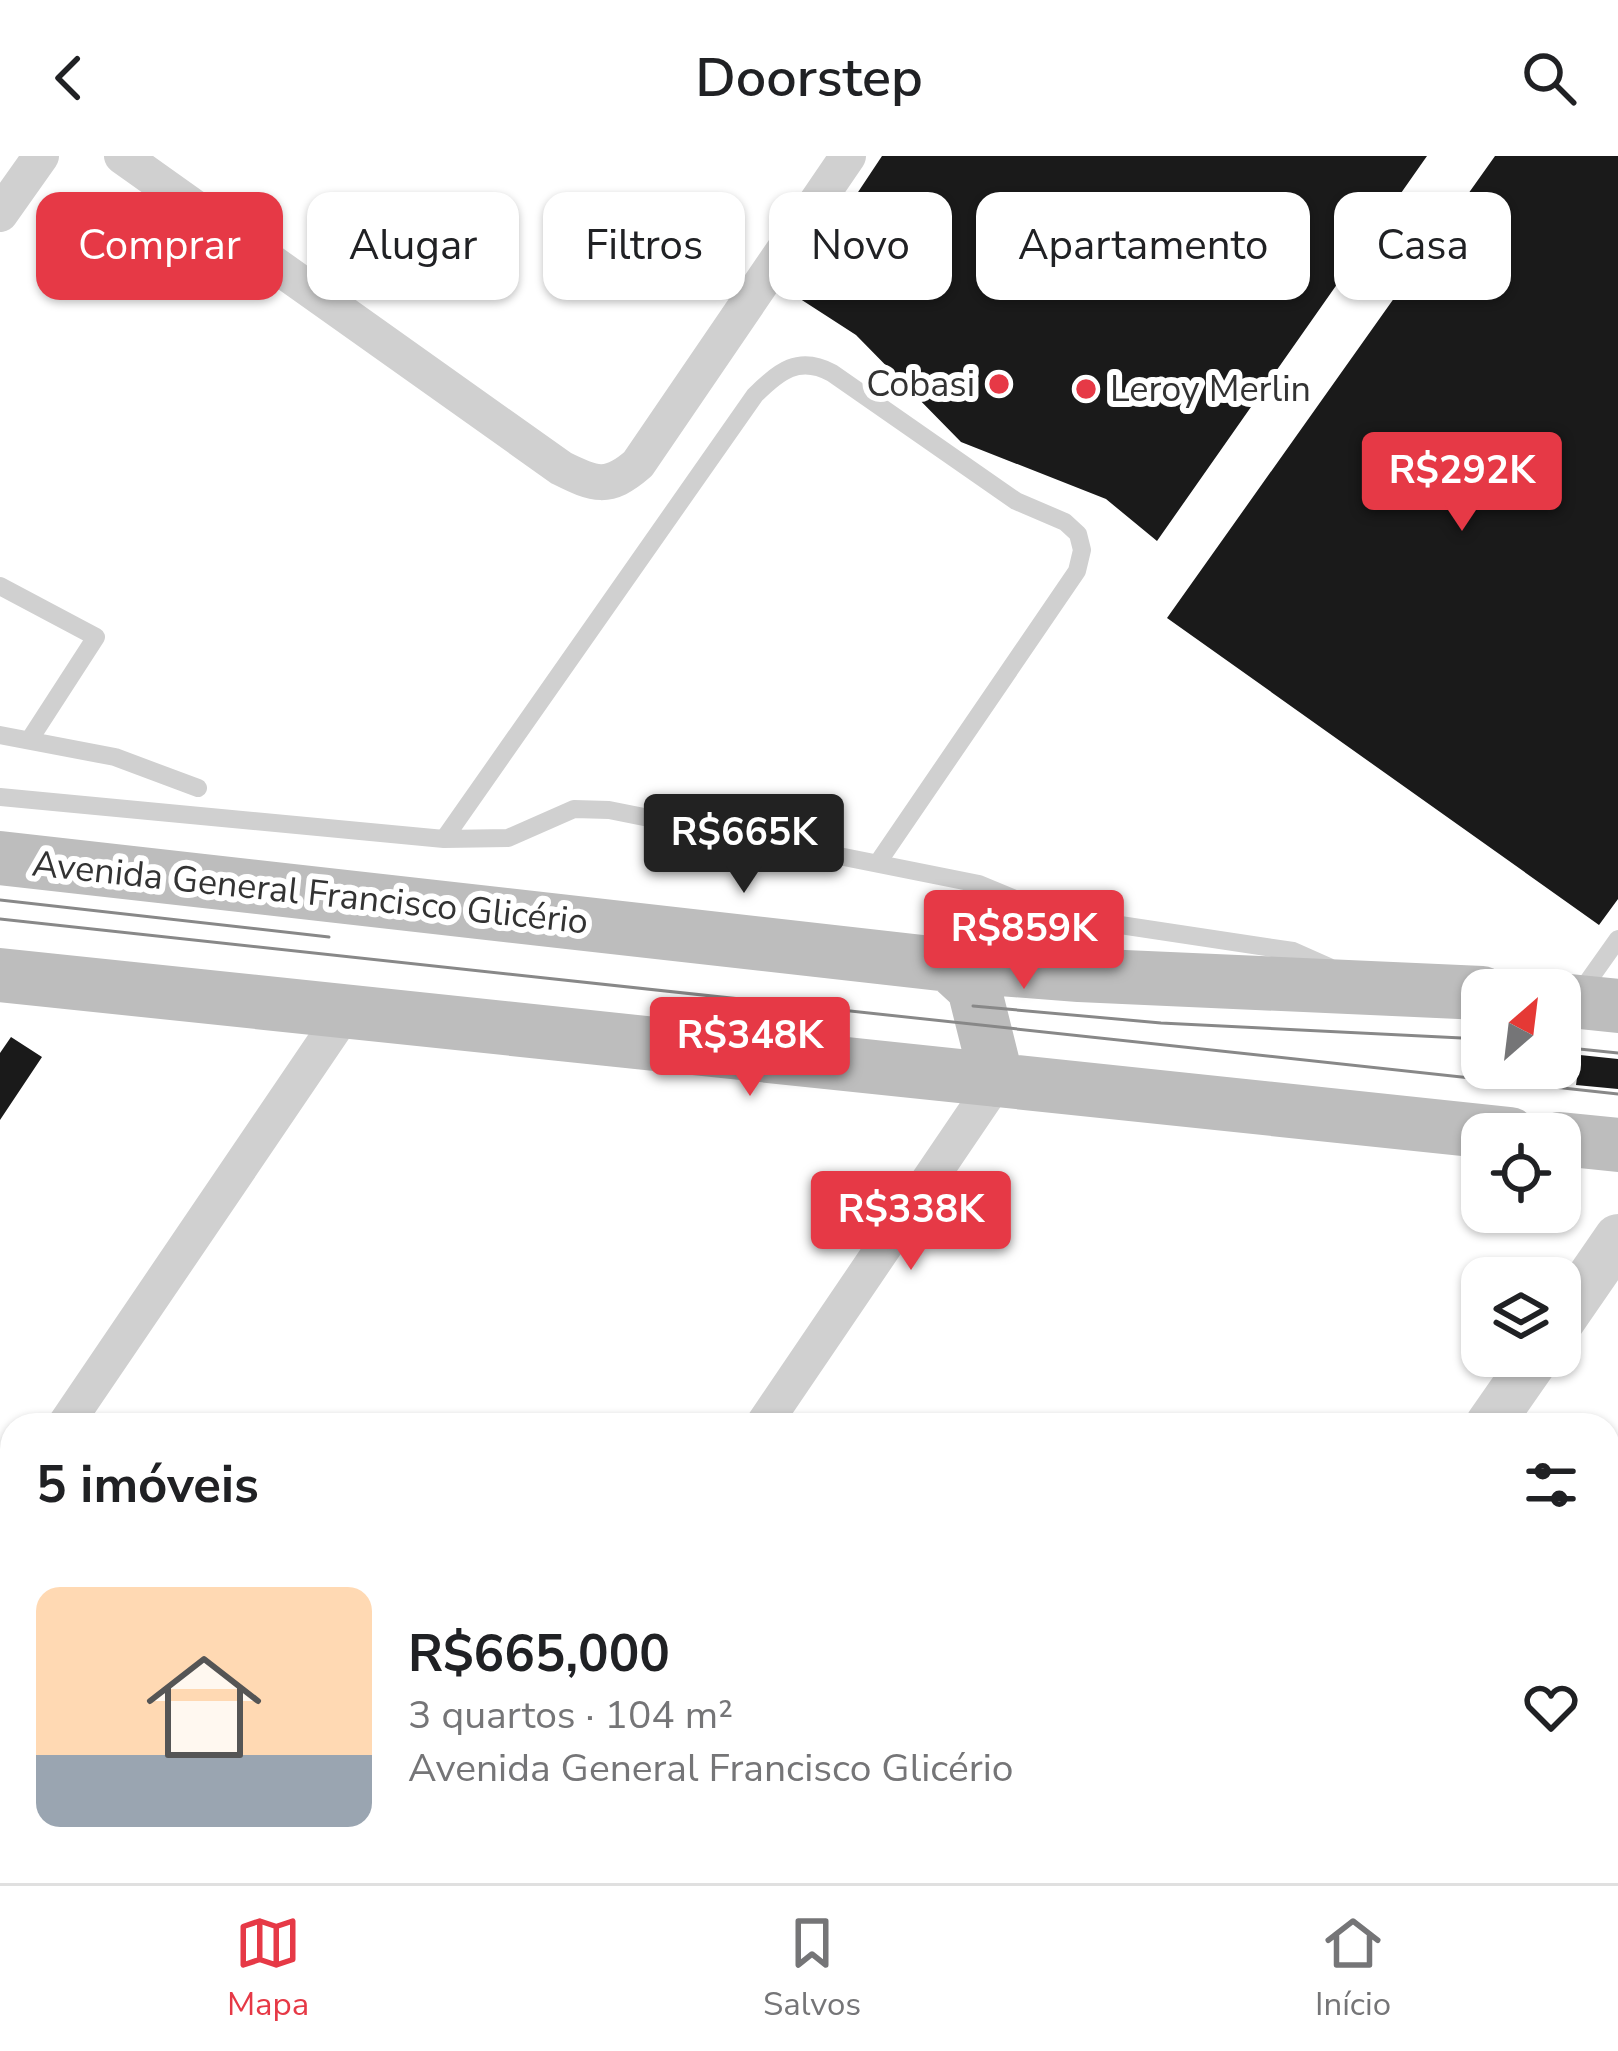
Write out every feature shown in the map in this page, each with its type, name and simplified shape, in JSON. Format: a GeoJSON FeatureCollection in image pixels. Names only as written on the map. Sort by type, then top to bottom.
{"type":"FeatureCollection","features":[{"type":"Feature","properties":{"kind":"main road","name":"Avenida General Francisco Glicério"},"geometry":{"type":"LineString","coordinates":[[0,858],[949,964],[1095,976],[1461,992]]}},
{"type":"Feature","properties":{"kind":"main road"},"geometry":{"type":"LineString","coordinates":[[949,964],[974,988],[997,1080]]}},
{"type":"Feature","properties":{"kind":"main road"},"geometry":{"type":"LineString","coordinates":[[0,975],[1461,1129]]}},
{"type":"Feature","properties":{"kind":"street"},"geometry":{"type":"LineString","coordinates":[[0,214],[40,156]]}},
{"type":"Feature","properties":{"kind":"street"},"geometry":{"type":"LineString","coordinates":[[122,156],[561,468],[601,484],[622,477],[638,464],[848,156]]}},
{"type":"Feature","properties":{"kind":"street"},"geometry":{"type":"LineString","coordinates":[[73,1413],[346,1012]]}},
{"type":"Feature","properties":{"kind":"street"},"geometry":{"type":"LineString","coordinates":[[771,1413],[997,1080]]}},
{"type":"Feature","properties":{"kind":"street"},"geometry":{"type":"LineString","coordinates":[[1581,1292],[1618,1238]]}},
{"type":"Feature","properties":{"kind":"street"},"geometry":{"type":"LineString","coordinates":[[1498,1413],[1523,1377]]}},
{"type":"Feature","properties":{"kind":"lane"},"geometry":{"type":"LineString","coordinates":[[444,839],[755,394],[777,372],[800,363],[817,364],[1016,501],[1065,522],[1078,534],[1082,550],[1077,572],[879,861]]}},
{"type":"Feature","properties":{"kind":"lane"},"geometry":{"type":"LineString","coordinates":[[0,586],[96,638],[30,739]]}},
{"type":"Feature","properties":{"kind":"lane"},"geometry":{"type":"LineString","coordinates":[[0,735],[115,758],[198,788]]}},
{"type":"Feature","properties":{"kind":"lane"},"geometry":{"type":"LineString","coordinates":[[0,797],[444,839],[508,838],[574,809],[608,810],[979,884],[1054,915],[1293,951],[1372,986]]}},
{"type":"Feature","properties":{"kind":"lane"},"geometry":{"type":"LineString","coordinates":[[1584,1002],[1618,938]]}},
{"type":"Feature","properties":{"kind":"building","name":"Leroy Merlin"},"geometry":{"type":"Polygon","coordinates":[[[882,156],[1427,156],[1402,192],[1334,192],[1334,289],[1157,541],[1106,499],[961,442],[856,335],[802,300],[952,300],[952,192],[858,192],[882,156]]]}},
{"type":"Feature","properties":{"kind":"building"},"geometry":{"type":"Polygon","coordinates":[[[1495,156],[1618,156],[1618,899],[1599,925],[1167,618],[1393,300],[1511,300],[1511,192],[1469,192],[1495,156]]]}},
{"type":"Feature","properties":{"kind":"building"},"geometry":{"type":"Polygon","coordinates":[[[11,1037],[42,1057],[0,1120],[0,1053],[11,1037]]]}},
{"type":"Feature","properties":{"kind":"building"},"geometry":{"type":"Polygon","coordinates":[[[1581,1055],[1618,1059],[1618,1089],[1581,1085],[1581,1055]]]}},
{"type":"Feature","properties":{"kind":"tram line"},"geometry":{"type":"LineString","coordinates":[[0,900],[329,937]]}},
{"type":"Feature","properties":{"kind":"tram line"},"geometry":{"type":"LineString","coordinates":[[0,919],[1618,1094]]}},
{"type":"Feature","properties":{"kind":"tram line"},"geometry":{"type":"LineString","coordinates":[[973,1006],[1161,1023],[1461,1038]]}},
{"type":"Feature","properties":{"kind":"tram line"},"geometry":{"type":"LineString","coordinates":[[1581,1049],[1618,1053]]}},
{"type":"Feature","properties":{"kind":"place","name":"Cobasi"},"geometry":{"type":"Point","coordinates":[999,384]}},
{"type":"Feature","properties":{"kind":"place","name":"Leroy Merlin"},"geometry":{"type":"Point","coordinates":[1086,389]}}]}
